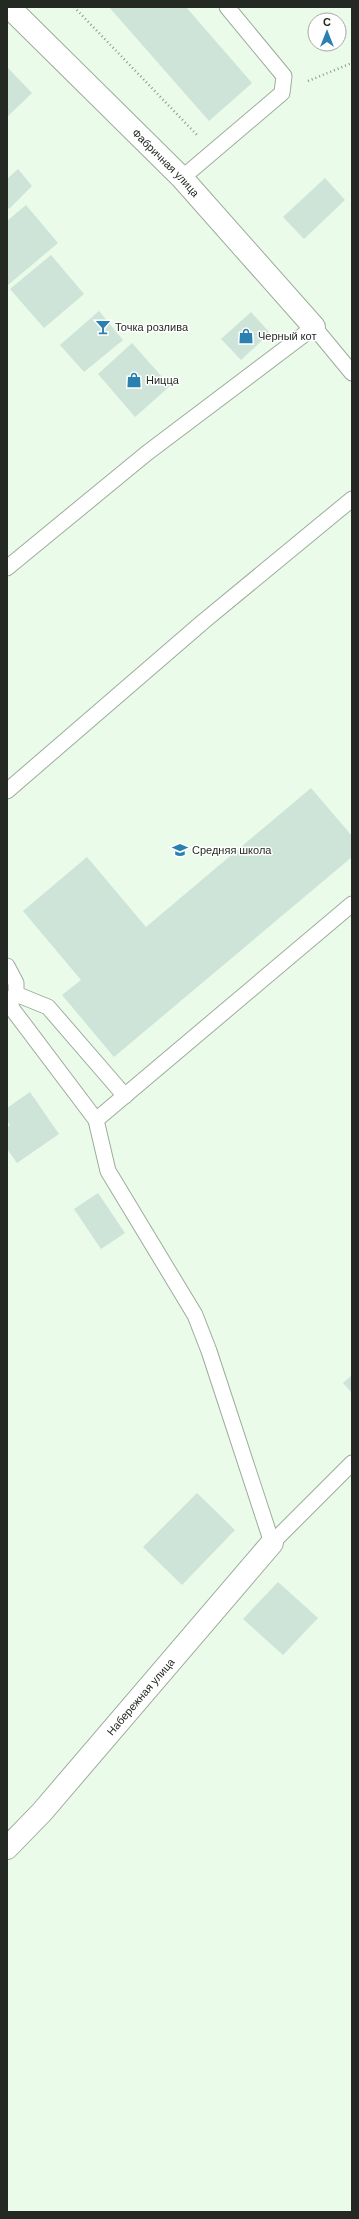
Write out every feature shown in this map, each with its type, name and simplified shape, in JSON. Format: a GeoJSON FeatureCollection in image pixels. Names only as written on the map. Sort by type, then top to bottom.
{"type":"FeatureCollection","features":[{"type":"Feature","properties":{"kind":"street","name":"Фабричная улица"},"geometry":{"type":"LineString","coordinates":[[9,7],[182,178],[314,327]]}},
{"type":"Feature","properties":{"kind":"street","name":"Набережная улица"},"geometry":{"type":"LineString","coordinates":[[7,1848],[42,1812],[272,1543]]}},
{"type":"Feature","properties":{"kind":"lane"},"geometry":{"type":"LineString","coordinates":[[182,178],[282,93],[284,76],[227,7]]}},
{"type":"Feature","properties":{"kind":"lane"},"geometry":{"type":"LineString","coordinates":[[7,568],[147,453],[314,327],[352,373]]}},
{"type":"Feature","properties":{"kind":"lane"},"geometry":{"type":"LineString","coordinates":[[7,791],[204,621],[352,499]]}},
{"type":"Feature","properties":{"kind":"lane"},"geometry":{"type":"LineString","coordinates":[[96,1120],[352,904]]}},
{"type":"Feature","properties":{"kind":"lane"},"geometry":{"type":"LineString","coordinates":[[7,966],[16,983],[9,1000]]}},
{"type":"Feature","properties":{"kind":"lane"},"geometry":{"type":"LineString","coordinates":[[9,1000],[48,1007],[125,1096]]}},
{"type":"Feature","properties":{"kind":"lane"},"geometry":{"type":"LineString","coordinates":[[9,1000],[96,1120],[108,1171],[195,1315],[210,1351],[272,1543],[352,1463]]}},
{"type":"Feature","properties":{"kind":"path"},"geometry":{"type":"LineString","coordinates":[[74,7],[213,152]]}},
{"type":"Feature","properties":{"kind":"path"},"geometry":{"type":"LineString","coordinates":[[282,93],[352,63]]}},
{"type":"Feature","properties":{"kind":"building"},"geometry":{"type":"Polygon","coordinates":[[[109,7],[186,7],[252,83],[209,121],[109,7]]]}},
{"type":"Feature","properties":{"kind":"building"},"geometry":{"type":"Polygon","coordinates":[[[7,67],[32,93],[7,117],[7,67]]]}},
{"type":"Feature","properties":{"kind":"building"},"geometry":{"type":"Polygon","coordinates":[[[18,169],[32,186],[9,209],[7,206],[7,179],[18,169]]]}},
{"type":"Feature","properties":{"kind":"building"},"geometry":{"type":"Polygon","coordinates":[[[325,178],[345,200],[304,239],[283,217],[325,178]]]}},
{"type":"Feature","properties":{"kind":"building"},"geometry":{"type":"Polygon","coordinates":[[[26,205],[58,243],[8,285],[7,221],[26,205]]]}},
{"type":"Feature","properties":{"kind":"building"},"geometry":{"type":"Polygon","coordinates":[[[51,255],[84,294],[44,328],[10,289],[51,255]]]}},
{"type":"Feature","properties":{"kind":"building"},"geometry":{"type":"Polygon","coordinates":[[[99,311],[123,340],[84,372],[60,345],[99,311]]]}},
{"type":"Feature","properties":{"kind":"building","name":"Черный кот"},"geometry":{"type":"Polygon","coordinates":[[[251,312],[270,333],[241,360],[221,339],[251,312]]]}},
{"type":"Feature","properties":{"kind":"building","name":"Ницца"},"geometry":{"type":"Polygon","coordinates":[[[132,343],[170,386],[135,417],[98,374],[132,343]]]}},
{"type":"Feature","properties":{"kind":"building"},"geometry":{"type":"Polygon","coordinates":[[[311,788],[352,836],[352,857],[114,1057],[62,995],[81,980],[23,911],[87,857],[146,927],[311,788]]]}},
{"type":"Feature","properties":{"kind":"building"},"geometry":{"type":"Polygon","coordinates":[[[30,1092],[59,1134],[17,1163],[7,1149],[7,1127],[10,1125],[7,1121],[7,1108],[30,1092]]]}},
{"type":"Feature","properties":{"kind":"building"},"geometry":{"type":"Polygon","coordinates":[[[98,1193],[125,1233],[101,1249],[74,1209],[98,1193]]]}},
{"type":"Feature","properties":{"kind":"building"},"geometry":{"type":"Polygon","coordinates":[[[352,1375],[352,1393],[343,1383],[352,1375]]]}},
{"type":"Feature","properties":{"kind":"building"},"geometry":{"type":"Polygon","coordinates":[[[197,1493],[235,1530],[182,1585],[143,1547],[197,1493]]]}},
{"type":"Feature","properties":{"kind":"building"},"geometry":{"type":"Polygon","coordinates":[[[278,1582],[318,1618],[283,1655],[243,1619],[278,1582]]]}},
{"type":"Feature","properties":{"kind":"place","name":"Точка розлива"},"geometry":{"type":"Point","coordinates":[103,327]}},
{"type":"Feature","properties":{"kind":"place","name":"Черный кот"},"geometry":{"type":"Point","coordinates":[246,336]}},
{"type":"Feature","properties":{"kind":"place","name":"Ницца"},"geometry":{"type":"Point","coordinates":[134,380]}},
{"type":"Feature","properties":{"kind":"place","name":"Средняя школа"},"geometry":{"type":"Point","coordinates":[180,850]}}]}
